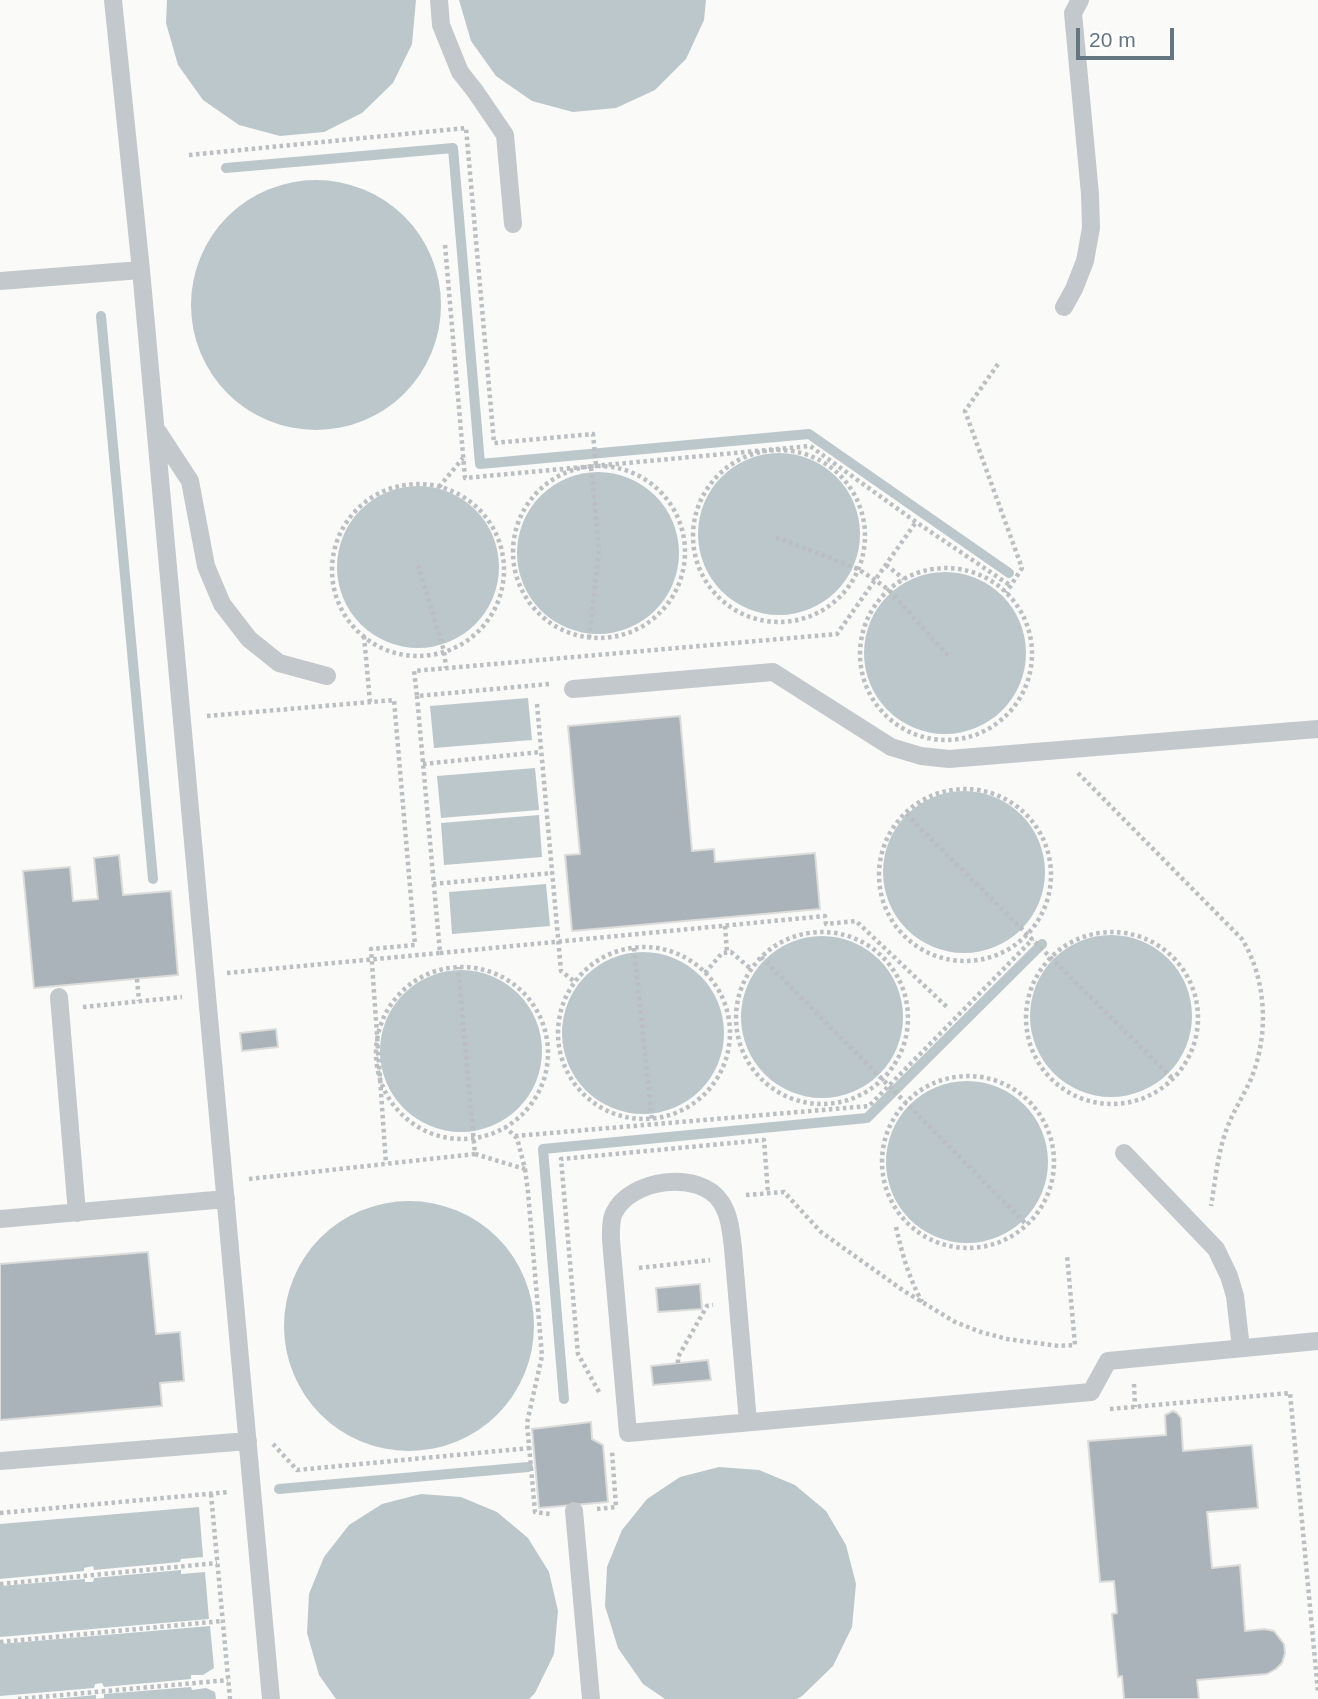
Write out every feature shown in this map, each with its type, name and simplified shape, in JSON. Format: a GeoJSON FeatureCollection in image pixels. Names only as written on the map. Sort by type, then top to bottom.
{"type":"FeatureCollection","features":[{"type":"Feature","properties":{"kind":"lane"},"geometry":{"type":"LineString","coordinates":[[113,0],[156,429],[271,1699]]}},
{"type":"Feature","properties":{"kind":"lane"},"geometry":{"type":"LineString","coordinates":[[439,0],[441,25],[460,72],[505,135],[513,224]]}},
{"type":"Feature","properties":{"kind":"lane"},"geometry":{"type":"LineString","coordinates":[[1064,307],[1085,261],[1090,228],[1090,194],[1073,13],[1080,0]]}},
{"type":"Feature","properties":{"kind":"lane"},"geometry":{"type":"LineString","coordinates":[[0,281],[141,270]]}},
{"type":"Feature","properties":{"kind":"lane"},"geometry":{"type":"LineString","coordinates":[[156,429],[190,481],[206,566],[222,604],[249,639],[279,663],[327,676]]}},
{"type":"Feature","properties":{"kind":"lane"},"geometry":{"type":"LineString","coordinates":[[573,689],[773,672],[891,747],[920,756],[950,759],[1318,729]]}},
{"type":"Feature","properties":{"kind":"lane"},"geometry":{"type":"LineString","coordinates":[[59,1003],[77,1213]]}},
{"type":"Feature","properties":{"kind":"lane"},"geometry":{"type":"LineString","coordinates":[[1124,1153],[1216,1249],[1236,1296],[1241,1348]]}},
{"type":"Feature","properties":{"kind":"lane"},"geometry":{"type":"LineString","coordinates":[[748,1422],[734,1258],[729,1221],[720,1200],[703,1186],[680,1182],[643,1187],[625,1199],[613,1214],[611,1240],[628,1433],[1091,1392],[1108,1361],[1318,1341]]}},
{"type":"Feature","properties":{"kind":"lane"},"geometry":{"type":"LineString","coordinates":[[0,1219],[77,1213],[225,1191]]}},
{"type":"Feature","properties":{"kind":"lane"},"geometry":{"type":"LineString","coordinates":[[0,1461],[248,1441]]}},
{"type":"Feature","properties":{"kind":"lane"},"geometry":{"type":"LineString","coordinates":[[574,1511],[591,1699]]}},
{"type":"Feature","properties":{"kind":"path"},"geometry":{"type":"LineString","coordinates":[[189,155],[466,128],[494,443],[593,434],[599,550],[589,638]]}},
{"type":"Feature","properties":{"kind":"path"},"geometry":{"type":"LineString","coordinates":[[444,245],[465,478],[810,446],[1011,586]]}},
{"type":"Feature","properties":{"kind":"path"},"geometry":{"type":"LineString","coordinates":[[998,364],[965,411],[1022,568],[1006,593]]}},
{"type":"Feature","properties":{"kind":"path"},"geometry":{"type":"LineString","coordinates":[[783,450],[811,456],[837,472],[855,496],[864,524],[864,552],[858,569],[838,599],[816,614],[790,622],[763,622],[737,612],[716,596],[700,573],[693,542],[694,517],[706,489],[726,467],[753,453],[783,450]]}},
{"type":"Feature","properties":{"kind":"path"},"geometry":{"type":"LineString","coordinates":[[439,486],[463,458]]}},
{"type":"Feature","properties":{"kind":"path"},"geometry":{"type":"LineString","coordinates":[[594,466],[632,472],[657,488],[675,512],[685,543],[684,568],[675,593],[658,615],[636,631],[610,638],[583,638],[558,628],[536,612],[521,589],[513,561],[515,533],[526,505],[547,483],[573,470],[594,466]]}},
{"type":"Feature","properties":{"kind":"path"},"geometry":{"type":"LineString","coordinates":[[421,483],[439,486],[451,489],[476,505],[494,529],[504,561],[503,585],[494,610],[478,632],[455,648],[429,655],[402,655],[377,645],[355,629],[340,606],[332,580],[334,550],[345,522],[366,500],[392,486],[421,483]]}},
{"type":"Feature","properties":{"kind":"path"},"geometry":{"type":"LineString","coordinates":[[440,953],[414,671],[837,634],[916,522]]}},
{"type":"Feature","properties":{"kind":"path"},"geometry":{"type":"LineString","coordinates":[[776,537],[858,569],[875,580],[889,590],[949,657]]}},
{"type":"Feature","properties":{"kind":"path"},"geometry":{"type":"LineString","coordinates":[[685,543],[693,542]]}},
{"type":"Feature","properties":{"kind":"path"},"geometry":{"type":"LineString","coordinates":[[504,561],[513,561]]}},
{"type":"Feature","properties":{"kind":"path"},"geometry":{"type":"LineString","coordinates":[[418,565],[444,651],[446,669]]}},
{"type":"Feature","properties":{"kind":"path"},"geometry":{"type":"LineString","coordinates":[[886,565],[904,579]]}},
{"type":"Feature","properties":{"kind":"path"},"geometry":{"type":"LineString","coordinates":[[950,567],[979,573],[1006,593],[1022,613],[1031,642],[1031,669],[1022,695],[1005,717],[983,732],[957,740],[930,739],[905,730],[883,713],[868,690],[860,664],[862,634],[873,607],[894,584],[904,579],[920,571],[950,567]]}},
{"type":"Feature","properties":{"kind":"path"},"geometry":{"type":"LineString","coordinates":[[364,635],[370,702]]}},
{"type":"Feature","properties":{"kind":"path"},"geometry":{"type":"LineString","coordinates":[[417,696],[551,683],[573,689]]}},
{"type":"Feature","properties":{"kind":"path"},"geometry":{"type":"LineString","coordinates":[[182,719],[394,700],[415,945],[371,949],[386,1164]]}},
{"type":"Feature","properties":{"kind":"path"},"geometry":{"type":"LineString","coordinates":[[537,704],[561,971],[575,982]]}},
{"type":"Feature","properties":{"kind":"path"},"geometry":{"type":"LineString","coordinates":[[1055,750],[1242,939],[1254,964],[1261,997],[1264,1025],[1262,1037],[1252,1077],[1223,1138],[1210,1211],[1218,1222],[1204,1236]]}},
{"type":"Feature","properties":{"kind":"path"},"geometry":{"type":"LineString","coordinates":[[423,764],[541,752]]}},
{"type":"Feature","properties":{"kind":"path"},"geometry":{"type":"LineString","coordinates":[[969,788],[998,795],[1023,811],[1042,835],[1051,863],[1050,890],[1041,916],[1025,938],[1002,953],[976,961],[949,960],[924,951],[902,934],[887,912],[879,886],[881,855],[893,828],[906,814],[913,806],[939,792],[969,788]]}},
{"type":"Feature","properties":{"kind":"path"},"geometry":{"type":"LineString","coordinates":[[906,814],[1172,1079]]}},
{"type":"Feature","properties":{"kind":"path"},"geometry":{"type":"LineString","coordinates":[[433,884],[552,873]]}},
{"type":"Feature","properties":{"kind":"path"},"geometry":{"type":"LineString","coordinates":[[205,975],[825,916],[826,924],[856,921],[949,1009]]}},
{"type":"Feature","properties":{"kind":"path"},"geometry":{"type":"LineString","coordinates":[[725,926],[727,952]]}},
{"type":"Feature","properties":{"kind":"path"},"geometry":{"type":"LineString","coordinates":[[825,931],[855,938],[880,954],[898,978],[907,1006],[907,1033],[898,1059],[883,1079],[859,1096],[833,1104],[806,1103],[780,1094],[758,1077],[743,1055],[736,1026],[737,998],[751,969],[761,957],[769,949],[796,935],[825,931]]}},
{"type":"Feature","properties":{"kind":"path"},"geometry":{"type":"LineString","coordinates":[[1115,931],[1144,938],[1170,954],[1188,978],[1197,1006],[1197,1034],[1188,1059],[1172,1079],[1149,1096],[1123,1104],[1096,1103],[1070,1094],[1048,1077],[1033,1055],[1026,1029],[1027,999],[1039,971],[1059,949],[1086,935],[1115,931]]}},
{"type":"Feature","properties":{"kind":"path"},"geometry":{"type":"LineString","coordinates":[[515,1136],[869,1105],[1033,939]]}},
{"type":"Feature","properties":{"kind":"path"},"geometry":{"type":"LineString","coordinates":[[648,946],[677,953],[702,969],[720,993],[730,1021],[729,1048],[720,1074],[704,1096],[681,1111],[652,1122],[628,1118],[603,1109],[581,1092],[565,1070],[558,1040],[559,1014],[571,986],[591,964],[618,950],[634,948],[648,946]]}},
{"type":"Feature","properties":{"kind":"path"},"geometry":{"type":"LineString","coordinates":[[634,948],[652,1122]]}},
{"type":"Feature","properties":{"kind":"path"},"geometry":{"type":"LineString","coordinates":[[705,973],[722,953],[727,952],[731,952],[751,969]]}},
{"type":"Feature","properties":{"kind":"path"},"geometry":{"type":"LineString","coordinates":[[761,957],[1027,1225]]}},
{"type":"Feature","properties":{"kind":"path"},"geometry":{"type":"LineString","coordinates":[[458,967],[475,1154]]}},
{"type":"Feature","properties":{"kind":"path"},"geometry":{"type":"LineString","coordinates":[[458,967],[495,972],[520,988],[539,1012],[548,1042],[547,1068],[538,1094],[522,1115],[500,1131],[473,1138],[446,1138],[421,1129],[400,1112],[384,1089],[378,1061],[378,1033],[390,1006],[410,984],[436,970],[458,967]]}},
{"type":"Feature","properties":{"kind":"path"},"geometry":{"type":"LineString","coordinates":[[138,979],[139,1001]]}},
{"type":"Feature","properties":{"kind":"path"},"geometry":{"type":"LineString","coordinates":[[59,1003],[139,1001],[207,995]]}},
{"type":"Feature","properties":{"kind":"path"},"geometry":{"type":"LineString","coordinates":[[729,1026],[736,1026]]}},
{"type":"Feature","properties":{"kind":"path"},"geometry":{"type":"LineString","coordinates":[[548,1042],[558,1040]]}},
{"type":"Feature","properties":{"kind":"path"},"geometry":{"type":"LineString","coordinates":[[972,1075],[1000,1082],[1026,1098],[1044,1122],[1053,1150],[1053,1178],[1044,1203],[1027,1225],[1005,1240],[979,1248],[952,1247],[926,1238],[905,1222],[889,1199],[882,1173],[883,1143],[895,1115],[915,1093],[942,1079],[972,1075]]}},
{"type":"Feature","properties":{"kind":"path"},"geometry":{"type":"LineString","coordinates":[[505,1127],[515,1136],[525,1169],[542,1356],[527,1423],[535,1512],[545,1514],[574,1511]]}},
{"type":"Feature","properties":{"kind":"path"},"geometry":{"type":"LineString","coordinates":[[225,1191],[386,1164],[475,1154],[525,1169]]}},
{"type":"Feature","properties":{"kind":"path"},"geometry":{"type":"LineString","coordinates":[[720,1200],[736,1195],[784,1192],[821,1232],[922,1303],[955,1322],[981,1332],[1038,1344],[1075,1345],[1067,1255]]}},
{"type":"Feature","properties":{"kind":"path"},"geometry":{"type":"LineString","coordinates":[[896,1227],[903,1259],[922,1303]]}},
{"type":"Feature","properties":{"kind":"path"},"geometry":{"type":"LineString","coordinates":[[613,1270],[734,1258]]}},
{"type":"Feature","properties":{"kind":"path"},"geometry":{"type":"LineString","coordinates":[[678,1363],[678,1357],[707,1306],[738,1303]]}},
{"type":"Feature","properties":{"kind":"path"},"geometry":{"type":"LineString","coordinates":[[1109,1409],[1290,1393],[1318,1692]]}},
{"type":"Feature","properties":{"kind":"path"},"geometry":{"type":"LineString","coordinates":[[248,1441],[268,1438],[297,1470],[530,1448]]}},
{"type":"Feature","properties":{"kind":"path"},"geometry":{"type":"LineString","coordinates":[[0,1513],[252,1490]]}},
{"type":"Feature","properties":{"kind":"path"},"geometry":{"type":"LineString","coordinates":[[211,1494],[230,1699]]}},
{"type":"Feature","properties":{"kind":"path"},"geometry":{"type":"LineString","coordinates":[[0,1584],[217,1563]]}},
{"type":"Feature","properties":{"kind":"path"},"geometry":{"type":"LineString","coordinates":[[0,1642],[222,1621]]}},
{"type":"Feature","properties":{"kind":"path"},"geometry":{"type":"LineString","coordinates":[[18,1699],[228,1680]]}},
{"type":"Feature","properties":{"kind":"shaded area"},"geometry":{"type":"Polygon","coordinates":[[[167,0],[416,0],[412,44],[393,83],[362,113],[324,132],[280,136],[239,125],[203,100],[178,65],[166,23],[167,0]]]}},
{"type":"Feature","properties":{"kind":"shaded area"},"geometry":{"type":"Polygon","coordinates":[[[459,0],[706,0],[704,20],[686,59],[655,90],[616,108],[573,112],[532,101],[496,76],[471,41],[459,0]]]}},
{"type":"Feature","properties":{"kind":"shaded area"},"geometry":{"type":"Polygon","coordinates":[[[316,180],[364,190],[385,201],[404,217],[420,236],[431,257],[441,305],[431,353],[420,374],[404,393],[385,409],[364,420],[316,430],[268,420],[247,409],[228,393],[212,374],[201,353],[191,305],[201,257],[212,236],[228,217],[247,201],[268,190],[316,180]]]}},
{"type":"Feature","properties":{"kind":"shaded area"},"geometry":{"type":"Polygon","coordinates":[[[779,453],[810,459],[836,477],[854,503],[860,534],[854,565],[836,591],[810,609],[779,615],[748,609],[722,591],[704,565],[698,534],[704,503],[722,477],[748,459],[779,453]]]}},
{"type":"Feature","properties":{"kind":"shaded area"},"geometry":{"type":"Polygon","coordinates":[[[598,472],[629,478],[655,496],[673,522],[679,553],[673,584],[655,610],[629,628],[598,634],[567,628],[541,610],[523,584],[517,553],[523,522],[541,496],[567,478],[598,472]]]}},
{"type":"Feature","properties":{"kind":"shaded area"},"geometry":{"type":"Polygon","coordinates":[[[418,486],[449,492],[475,510],[493,536],[499,567],[493,598],[475,624],[449,642],[418,648],[387,642],[361,624],[343,598],[337,567],[343,536],[361,510],[387,492],[418,486]]]}},
{"type":"Feature","properties":{"kind":"shaded area"},"geometry":{"type":"Polygon","coordinates":[[[945,572],[976,578],[1002,596],[1020,622],[1026,653],[1020,684],[1002,710],[976,728],[945,734],[914,728],[888,710],[870,684],[864,653],[870,622],[888,596],[914,578],[945,572]]]}},
{"type":"Feature","properties":{"kind":"shaded area"},"geometry":{"type":"Polygon","coordinates":[[[528,698],[532,740],[434,748],[430,706],[528,698]]]}},
{"type":"Feature","properties":{"kind":"shaded area"},"geometry":{"type":"Polygon","coordinates":[[[535,768],[539,810],[441,818],[437,776],[535,768]]]}},
{"type":"Feature","properties":{"kind":"shaded area"},"geometry":{"type":"Polygon","coordinates":[[[964,791],[995,797],[1021,815],[1039,841],[1045,872],[1039,903],[1021,929],[995,947],[964,953],[933,947],[907,929],[889,903],[883,872],[889,841],[907,815],[933,797],[964,791]]]}},
{"type":"Feature","properties":{"kind":"shaded area"},"geometry":{"type":"Polygon","coordinates":[[[539,815],[542,857],[444,865],[441,823],[539,815]]]}},
{"type":"Feature","properties":{"kind":"shaded area"},"geometry":{"type":"Polygon","coordinates":[[[546,884],[550,926],[452,934],[449,892],[546,884]]]}},
{"type":"Feature","properties":{"kind":"shaded area"},"geometry":{"type":"Polygon","coordinates":[[[1111,935],[1142,941],[1168,959],[1186,985],[1192,1016],[1186,1047],[1168,1073],[1142,1091],[1111,1097],[1080,1091],[1054,1073],[1036,1047],[1030,1016],[1036,985],[1054,959],[1080,941],[1111,935]]]}},
{"type":"Feature","properties":{"kind":"shaded area"},"geometry":{"type":"Polygon","coordinates":[[[822,936],[853,942],[879,960],[897,986],[903,1017],[897,1048],[879,1074],[853,1092],[822,1098],[791,1092],[765,1074],[747,1048],[741,1017],[747,986],[765,960],[791,942],[822,936]]]}},
{"type":"Feature","properties":{"kind":"shaded area"},"geometry":{"type":"Polygon","coordinates":[[[643,952],[674,958],[700,976],[718,1002],[724,1033],[718,1064],[700,1090],[674,1108],[643,1114],[612,1108],[586,1090],[568,1064],[562,1033],[568,1002],[586,976],[612,958],[643,952]]]}},
{"type":"Feature","properties":{"kind":"shaded area"},"geometry":{"type":"Polygon","coordinates":[[[461,970],[492,976],[518,994],[536,1020],[542,1051],[536,1082],[518,1108],[492,1126],[461,1132],[430,1126],[404,1108],[386,1082],[380,1051],[386,1020],[404,994],[430,976],[461,970]]]}},
{"type":"Feature","properties":{"kind":"shaded area"},"geometry":{"type":"Polygon","coordinates":[[[967,1081],[998,1087],[1024,1105],[1042,1131],[1048,1162],[1042,1193],[1024,1219],[998,1237],[967,1243],[936,1237],[910,1219],[892,1193],[886,1162],[892,1131],[910,1105],[936,1087],[967,1081]]]}},
{"type":"Feature","properties":{"kind":"shaded area"},"geometry":{"type":"Polygon","coordinates":[[[409,1201],[457,1211],[478,1222],[497,1238],[513,1257],[524,1278],[534,1326],[524,1374],[513,1395],[497,1414],[478,1430],[457,1441],[409,1451],[361,1441],[340,1430],[321,1414],[305,1395],[294,1374],[284,1326],[294,1278],[305,1257],[321,1238],[340,1222],[361,1211],[409,1201]]]}},
{"type":"Feature","properties":{"kind":"shaded area"},"geometry":{"type":"Polygon","coordinates":[[[719,1467],[759,1470],[795,1485],[826,1511],[846,1545],[856,1584],[852,1627],[833,1666],[797,1699],[665,1699],[643,1684],[618,1648],[605,1606],[607,1567],[622,1530],[647,1499],[680,1477],[719,1467]]]}},
{"type":"Feature","properties":{"kind":"shaded area"},"geometry":{"type":"Polygon","coordinates":[[[421,1494],[461,1497],[497,1512],[528,1538],[549,1572],[558,1611],[554,1654],[535,1693],[529,1699],[336,1699],[319,1675],[307,1633],[309,1594],[324,1557],[349,1525],[382,1504],[421,1494]]]}},
{"type":"Feature","properties":{"kind":"shaded area"},"geometry":{"type":"Polygon","coordinates":[[[199,1507],[203,1557],[181,1559],[180,1562],[94,1570],[93,1566],[84,1568],[84,1571],[0,1579],[0,1524],[199,1507]]]}},
{"type":"Feature","properties":{"kind":"shaded area"},"geometry":{"type":"Polygon","coordinates":[[[181,1570],[181,1574],[205,1572],[209,1619],[0,1637],[0,1586],[85,1579],[85,1582],[93,1582],[94,1578],[181,1570]]]}},
{"type":"Feature","properties":{"kind":"shaded area"},"geometry":{"type":"Polygon","coordinates":[[[210,1626],[214,1668],[203,1675],[191,1675],[191,1679],[104,1687],[102,1683],[95,1684],[94,1688],[0,1696],[0,1644],[210,1626]]]}},
{"type":"Feature","properties":{"kind":"shaded area"},"geometry":{"type":"Polygon","coordinates":[[[191,1687],[192,1690],[206,1688],[215,1692],[216,1699],[96,1699],[104,1698],[104,1694],[191,1687]]]}},
{"type":"Feature","properties":{"kind":"shaded area"},"geometry":{"type":"Polygon","coordinates":[[[96,1695],[96,1699],[54,1699],[96,1695]]]}},
{"type":"Feature","properties":{"kind":"building"},"geometry":{"type":"Polygon","coordinates":[[[680,716],[692,851],[714,849],[715,862],[815,853],[820,909],[572,931],[565,855],[580,854],[568,726],[680,716]]]}},
{"type":"Feature","properties":{"kind":"building"},"geometry":{"type":"Polygon","coordinates":[[[119,855],[123,895],[171,891],[178,975],[34,988],[23,871],[70,867],[73,901],[98,899],[94,858],[119,855]]]}},
{"type":"Feature","properties":{"kind":"building"},"geometry":{"type":"Polygon","coordinates":[[[276,1029],[278,1047],[242,1051],[240,1033],[276,1029]]]}},
{"type":"Feature","properties":{"kind":"building"},"geometry":{"type":"Polygon","coordinates":[[[148,1252],[156,1334],[180,1332],[184,1381],[160,1383],[162,1406],[0,1420],[0,1264],[148,1252]]]}},
{"type":"Feature","properties":{"kind":"building"},"geometry":{"type":"Polygon","coordinates":[[[700,1284],[702,1309],[658,1312],[656,1288],[700,1284]]]}},
{"type":"Feature","properties":{"kind":"building"},"geometry":{"type":"Polygon","coordinates":[[[708,1360],[711,1380],[653,1385],[651,1366],[708,1360]]]}},
{"type":"Feature","properties":{"kind":"building"},"geometry":{"type":"Polygon","coordinates":[[[1173,1411],[1181,1418],[1183,1451],[1252,1445],[1258,1508],[1207,1512],[1212,1568],[1240,1565],[1245,1631],[1274,1631],[1284,1644],[1285,1653],[1282,1663],[1267,1674],[1197,1680],[1199,1699],[1124,1699],[1122,1676],[1118,1677],[1112,1614],[1117,1613],[1114,1581],[1100,1582],[1088,1441],[1166,1435],[1165,1415],[1173,1411]]]}},
{"type":"Feature","properties":{"kind":"building"},"geometry":{"type":"Polygon","coordinates":[[[591,1422],[592,1439],[603,1445],[608,1502],[539,1508],[532,1429],[591,1422]]]}},
{"type":"Feature","properties":{"kind":"waterway"},"geometry":{"type":"LineString","coordinates":[[226,168],[453,148],[480,464],[809,434],[1009,573]]}},
{"type":"Feature","properties":{"kind":"waterway"},"geometry":{"type":"LineString","coordinates":[[101,316],[153,879]]}},
{"type":"Feature","properties":{"kind":"waterway"},"geometry":{"type":"LineString","coordinates":[[564,1399],[543,1149],[867,1118],[1042,944]]}},
{"type":"Feature","properties":{"kind":"waterway"},"geometry":{"type":"LineString","coordinates":[[279,1489],[528,1467]]}}]}
